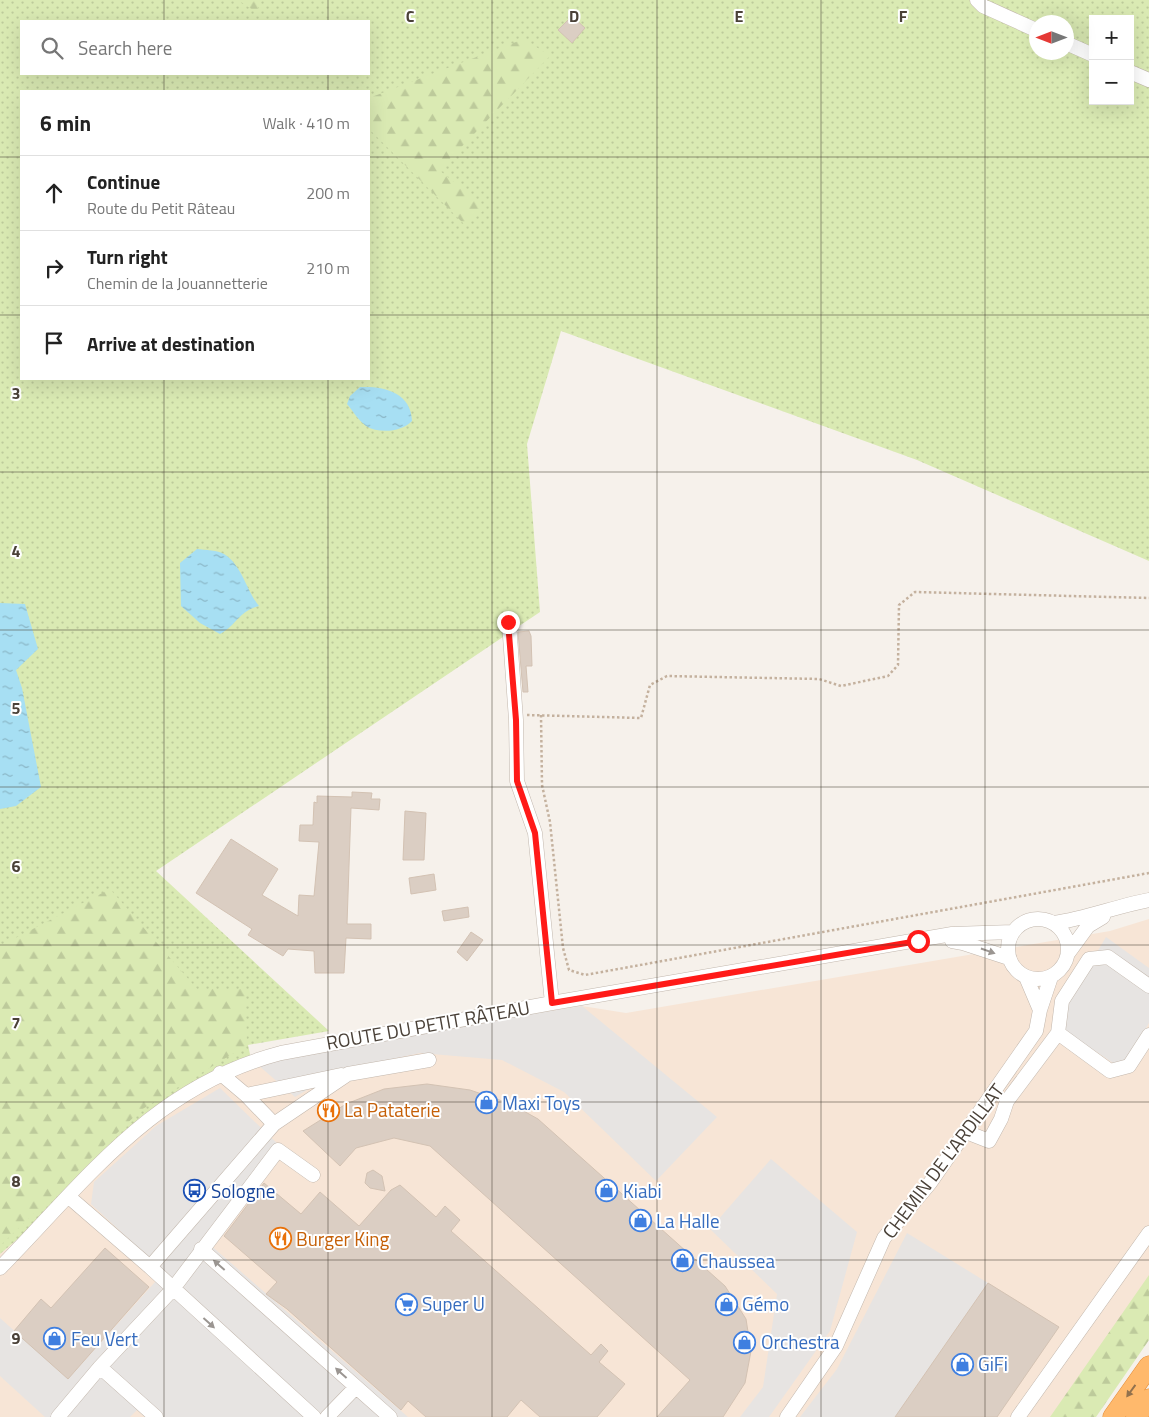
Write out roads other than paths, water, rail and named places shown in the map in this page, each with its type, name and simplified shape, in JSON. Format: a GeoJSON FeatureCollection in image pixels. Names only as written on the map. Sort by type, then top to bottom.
{"type":"FeatureCollection","features":[{"type":"Feature","properties":{"kind":"highway"},"geometry":{"type":"LineString","coordinates":[[1113,1417],[1149,1366]]}},
{"type":"Feature","properties":{"kind":"highway"},"geometry":{"type":"LineString","coordinates":[[1136,1417],[1149,1399]]}},
{"type":"Feature","properties":{"kind":"street"},"geometry":{"type":"LineString","coordinates":[[976,0],[983,6],[1029,27]]}},
{"type":"Feature","properties":{"kind":"street"},"geometry":{"type":"LineString","coordinates":[[1074,47],[1089,53]]}},
{"type":"Feature","properties":{"kind":"street"},"geometry":{"type":"LineString","coordinates":[[1134,74],[1149,80]]}},
{"type":"Feature","properties":{"kind":"street"},"geometry":{"type":"LineString","coordinates":[[508,622],[516,720],[517,781],[535,833],[552,1003]]}},
{"type":"Feature","properties":{"kind":"street"},"geometry":{"type":"LineString","coordinates":[[1040,1010],[1026,978],[1013,966],[1009,958],[1008,950],[1013,932],[1019,926],[1036,919],[1054,923],[1079,919],[1125,904],[1149,900]]}},
{"type":"Feature","properties":{"kind":"street"},"geometry":{"type":"LineString","coordinates":[[1026,978],[1043,980],[1051,977],[1063,967],[1069,952],[1088,926],[1125,904]]}},
{"type":"Feature","properties":{"kind":"street"},"geometry":{"type":"LineString","coordinates":[[1054,923],[1066,936],[1069,952]]}},
{"type":"Feature","properties":{"kind":"street","name":"ROUTE DU PETIT RÂTEAU"},"geometry":{"type":"LineString","coordinates":[[0,1268],[112,1150],[151,1116],[220,1074],[247,1062],[281,1053],[552,1003],[952,934],[1013,932]]}},
{"type":"Feature","properties":{"kind":"street","name":"ROUTE DU PETIT RÂTEAU"},"geometry":{"type":"LineString","coordinates":[[931,938],[963,942],[1009,958]]}},
{"type":"Feature","properties":{"kind":"street"},"geometry":{"type":"LineString","coordinates":[[966,1132],[989,1141],[1002,1119],[1007,1101],[1058,1033],[1062,1001],[1089,959],[1108,957],[1149,986]]}},
{"type":"Feature","properties":{"kind":"street","name":"CHEMIN DE L'ARDILLAT"},"geometry":{"type":"LineString","coordinates":[[787,1417],[836,1346],[884,1238],[930,1182],[1036,1031],[1040,1010],[1051,977]]}},
{"type":"Feature","properties":{"kind":"street"},"geometry":{"type":"LineString","coordinates":[[1058,1033],[1110,1071],[1129,1066],[1149,1035]]}},
{"type":"Feature","properties":{"kind":"street"},"geometry":{"type":"LineString","coordinates":[[246,1095],[429,1060]]}},
{"type":"Feature","properties":{"kind":"street"},"geometry":{"type":"LineString","coordinates":[[220,1074],[246,1095],[274,1124]]}},
{"type":"Feature","properties":{"kind":"street"},"geometry":{"type":"LineString","coordinates":[[150,1267],[274,1124],[348,1074]]}},
{"type":"Feature","properties":{"kind":"street"},"geometry":{"type":"LineString","coordinates":[[58,1417],[100,1367],[172,1290],[201,1249],[278,1150],[313,1175]]}},
{"type":"Feature","properties":{"kind":"street"},"geometry":{"type":"LineString","coordinates":[[68,1198],[150,1267],[172,1290],[314,1417]]}},
{"type":"Feature","properties":{"kind":"street"},"geometry":{"type":"LineString","coordinates":[[1018,1417],[1149,1233]]}},
{"type":"Feature","properties":{"kind":"street"},"geometry":{"type":"LineString","coordinates":[[201,1249],[390,1417]]}},
{"type":"Feature","properties":{"kind":"street"},"geometry":{"type":"LineString","coordinates":[[100,1367],[156,1417]]}},
{"type":"Feature","properties":{"kind":"street"},"geometry":{"type":"LineString","coordinates":[[327,1417],[356,1386]]}},
{"type":"Feature","properties":{"kind":"water"},"geometry":{"type":"Polygon","coordinates":[[[360,387],[378,388],[395,393],[407,403],[412,421],[402,428],[390,431],[371,429],[366,426],[347,404],[350,396],[360,387]]]}},
{"type":"Feature","properties":{"kind":"water"},"geometry":{"type":"Polygon","coordinates":[[[197,549],[218,552],[230,559],[240,571],[259,606],[247,611],[220,634],[200,623],[181,606],[180,563],[197,549]]]}},
{"type":"Feature","properties":{"kind":"water"},"geometry":{"type":"Polygon","coordinates":[[[0,603],[25,604],[38,649],[16,670],[22,688],[41,787],[16,806],[0,809],[0,603]]]}},
{"type":"Feature","properties":{"kind":"place","name":"Maxi Toys"},"geometry":{"type":"Point","coordinates":[486,1103]}},
{"type":"Feature","properties":{"kind":"place","name":"La Pataterie"},"geometry":{"type":"Point","coordinates":[328,1110]}},
{"type":"Feature","properties":{"kind":"place","name":"Sologne"},"geometry":{"type":"Point","coordinates":[195,1191]}},
{"type":"Feature","properties":{"kind":"place","name":"Kiabi"},"geometry":{"type":"Point","coordinates":[607,1191]}},
{"type":"Feature","properties":{"kind":"place","name":"La Halle"},"geometry":{"type":"Point","coordinates":[640,1221]}},
{"type":"Feature","properties":{"kind":"place","name":"Burger King"},"geometry":{"type":"Point","coordinates":[280,1239]}},
{"type":"Feature","properties":{"kind":"place","name":"Chaussea"},"geometry":{"type":"Point","coordinates":[682,1261]}},
{"type":"Feature","properties":{"kind":"place","name":"Super U"},"geometry":{"type":"Point","coordinates":[406,1304]}},
{"type":"Feature","properties":{"kind":"place","name":"Gémo"},"geometry":{"type":"Point","coordinates":[726,1304]}},
{"type":"Feature","properties":{"kind":"place","name":"Feu Vert"},"geometry":{"type":"Point","coordinates":[55,1339]}},
{"type":"Feature","properties":{"kind":"place","name":"Orchestra"},"geometry":{"type":"Point","coordinates":[745,1342]}},
{"type":"Feature","properties":{"kind":"place","name":"GiFi"},"geometry":{"type":"Point","coordinates":[962,1364]}}]}
